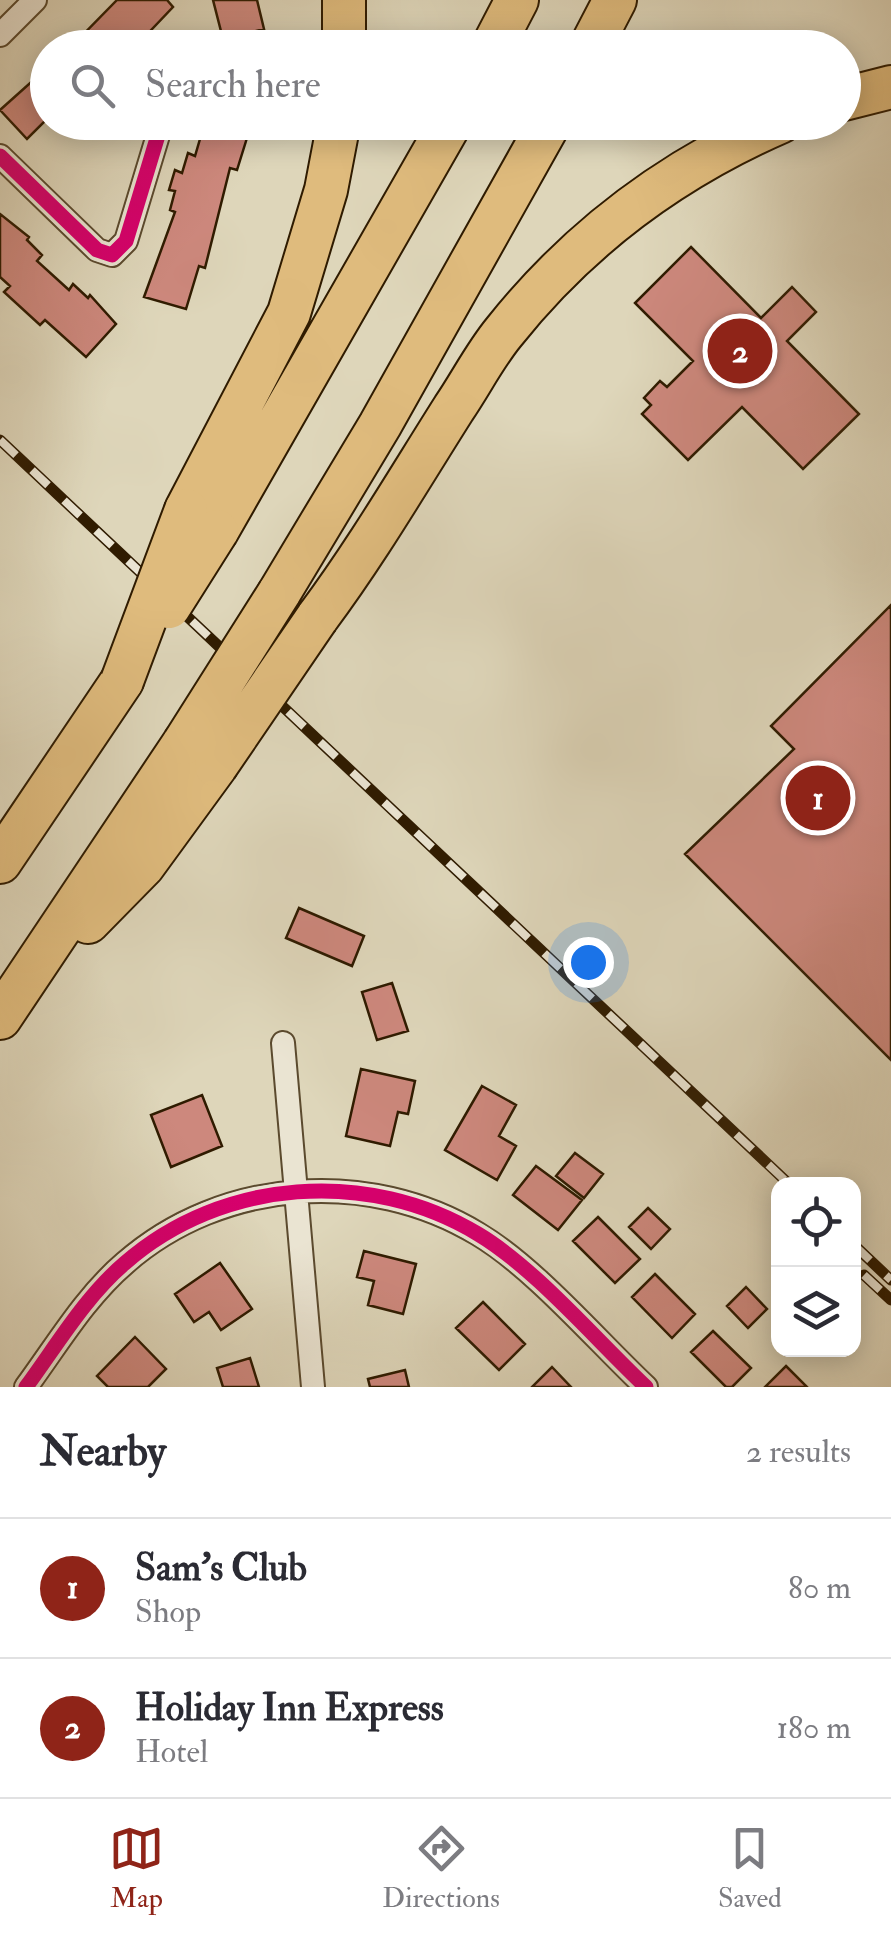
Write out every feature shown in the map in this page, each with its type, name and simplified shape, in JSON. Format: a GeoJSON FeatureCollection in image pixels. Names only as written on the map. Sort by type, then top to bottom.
{"type":"FeatureCollection","features":[{"type":"Feature","properties":{"kind":"highway"},"geometry":{"type":"LineString","coordinates":[[344,0],[344,30]]}},
{"type":"Feature","properties":{"kind":"highway"},"geometry":{"type":"LineString","coordinates":[[501,30],[517,0]]}},
{"type":"Feature","properties":{"kind":"highway"},"geometry":{"type":"LineString","coordinates":[[599,30],[615,0]]}},
{"type":"Feature","properties":{"kind":"highway"},"geometry":{"type":"LineString","coordinates":[[861,95],[891,87]]}},
{"type":"Feature","properties":{"kind":"highway"},"geometry":{"type":"LineString","coordinates":[[0,862],[122,682],[201,520],[289,313],[326,190],[336,140]]}},
{"type":"Feature","properties":{"kind":"highway"},"geometry":{"type":"LineString","coordinates":[[201,520],[440,140]]}},
{"type":"Feature","properties":{"kind":"highway"},"geometry":{"type":"LineString","coordinates":[[200,754],[279,593],[380,425],[540,140]]}},
{"type":"Feature","properties":{"kind":"highway"},"geometry":{"type":"LineString","coordinates":[[10,1004],[200,754],[317,618],[360,560],[502,334],[540,291],[622,214],[676,176],[745,140]]}},
{"type":"Feature","properties":{"kind":"street"},"geometry":{"type":"LineString","coordinates":[[0,35],[35,0]]}},
{"type":"Feature","properties":{"kind":"street"},"geometry":{"type":"LineString","coordinates":[[0,156],[97,250],[112,255],[125,245],[157,140]]}},
{"type":"Feature","properties":{"kind":"street"},"geometry":{"type":"LineString","coordinates":[[283,1043],[313,1387]]}},
{"type":"Feature","properties":{"kind":"street"},"geometry":{"type":"LineString","coordinates":[[26,1387],[95,1294],[146,1246],[217,1208],[294,1192],[330,1190],[386,1196],[450,1218],[507,1255],[646,1387]]}},
{"type":"Feature","properties":{"kind":"building"},"geometry":{"type":"Polygon","coordinates":[[[117,0],[167,0],[173,7],[151,30],[88,30],[117,0]]]}},
{"type":"Feature","properties":{"kind":"building"},"geometry":{"type":"Polygon","coordinates":[[[213,0],[257,0],[264,29],[221,30],[213,0]]]}},
{"type":"Feature","properties":{"kind":"building"},"geometry":{"type":"Polygon","coordinates":[[[30,83],[27,139],[0,110],[30,83]]]}},
{"type":"Feature","properties":{"kind":"building"},"geometry":{"type":"Polygon","coordinates":[[[200,140],[246,140],[237,170],[230,168],[205,268],[199,266],[186,309],[144,297],[175,212],[170,210],[175,191],[169,190],[175,170],[182,173],[188,153],[195,156],[200,140]]]}},
{"type":"Feature","properties":{"kind":"building"},"geometry":{"type":"Polygon","coordinates":[[[0,214],[29,237],[27,240],[42,255],[37,261],[69,290],[73,284],[88,298],[90,295],[116,324],[86,357],[45,320],[40,325],[4,292],[10,286],[0,277],[0,214]]]}},
{"type":"Feature","properties":{"kind":"building"},"geometry":{"type":"Polygon","coordinates":[[[691,247],[761,318],[792,287],[816,312],[787,341],[859,414],[803,469],[742,407],[688,460],[642,414],[651,405],[644,398],[660,381],[667,387],[693,361],[635,303],[691,247]]]}},
{"type":"Feature","properties":{"kind":"building"},"geometry":{"type":"Polygon","coordinates":[[[891,605],[891,1060],[685,854],[794,749],[771,726],[891,605]]]}},
{"type":"Feature","properties":{"kind":"building"},"geometry":{"type":"Polygon","coordinates":[[[299,908],[364,936],[352,966],[286,938],[299,908]]]}},
{"type":"Feature","properties":{"kind":"building"},"geometry":{"type":"Polygon","coordinates":[[[392,983],[408,1031],[377,1040],[362,992],[392,983]]]}},
{"type":"Feature","properties":{"kind":"building"},"geometry":{"type":"Polygon","coordinates":[[[361,1069],[415,1081],[408,1114],[398,1112],[390,1146],[346,1136],[361,1069]]]}},
{"type":"Feature","properties":{"kind":"building"},"geometry":{"type":"Polygon","coordinates":[[[482,1086],[516,1105],[499,1136],[516,1146],[497,1180],[445,1150],[482,1086]]]}},
{"type":"Feature","properties":{"kind":"building"},"geometry":{"type":"Polygon","coordinates":[[[202,1095],[222,1146],[171,1167],[151,1115],[202,1095]]]}},
{"type":"Feature","properties":{"kind":"building"},"geometry":{"type":"Polygon","coordinates":[[[575,1153],[603,1174],[584,1198],[556,1176],[575,1153]]]}},
{"type":"Feature","properties":{"kind":"building"},"geometry":{"type":"Polygon","coordinates":[[[536,1166],[582,1200],[558,1230],[513,1195],[536,1166]]]}},
{"type":"Feature","properties":{"kind":"building"},"geometry":{"type":"Polygon","coordinates":[[[648,1208],[670,1229],[651,1249],[629,1227],[648,1208]]]}},
{"type":"Feature","properties":{"kind":"building"},"geometry":{"type":"Polygon","coordinates":[[[598,1217],[640,1259],[615,1283],[573,1241],[598,1217]]]}},
{"type":"Feature","properties":{"kind":"building"},"geometry":{"type":"Polygon","coordinates":[[[364,1251],[416,1264],[403,1314],[368,1305],[374,1281],[357,1277],[364,1251]]]}},
{"type":"Feature","properties":{"kind":"building"},"geometry":{"type":"Polygon","coordinates":[[[220,1263],[252,1309],[221,1330],[209,1312],[194,1322],[175,1294],[220,1263]]]}},
{"type":"Feature","properties":{"kind":"building"},"geometry":{"type":"Polygon","coordinates":[[[655,1274],[695,1314],[672,1338],[632,1297],[655,1274]]]}},
{"type":"Feature","properties":{"kind":"building"},"geometry":{"type":"Polygon","coordinates":[[[746,1287],[767,1309],[748,1328],[727,1306],[746,1287]]]}},
{"type":"Feature","properties":{"kind":"building"},"geometry":{"type":"Polygon","coordinates":[[[483,1302],[525,1344],[499,1370],[456,1328],[483,1302]]]}},
{"type":"Feature","properties":{"kind":"building"},"geometry":{"type":"Polygon","coordinates":[[[713,1331],[751,1368],[732,1387],[726,1387],[691,1352],[713,1331]]]}},
{"type":"Feature","properties":{"kind":"building"},"geometry":{"type":"Polygon","coordinates":[[[135,1337],[166,1369],[148,1387],[108,1387],[97,1376],[135,1337]]]}},
{"type":"Feature","properties":{"kind":"building"},"geometry":{"type":"Polygon","coordinates":[[[250,1358],[259,1387],[223,1387],[217,1368],[250,1358]]]}},
{"type":"Feature","properties":{"kind":"building"},"geometry":{"type":"Polygon","coordinates":[[[786,1366],[807,1387],[765,1387],[786,1366]]]}},
{"type":"Feature","properties":{"kind":"building"},"geometry":{"type":"Polygon","coordinates":[[[552,1367],[571,1387],[532,1387],[552,1367]]]}},
{"type":"Feature","properties":{"kind":"building"},"geometry":{"type":"Polygon","coordinates":[[[405,1370],[409,1387],[370,1387],[368,1379],[405,1370]]]}},
{"type":"Feature","properties":{"kind":"railway"},"geometry":{"type":"LineString","coordinates":[[0,440],[782,1177]]}},
{"type":"Feature","properties":{"kind":"railway"},"geometry":{"type":"LineString","coordinates":[[861,1252],[891,1280]]}},
{"type":"Feature","properties":{"kind":"railway"},"geometry":{"type":"LineString","coordinates":[[864,1275],[891,1300]]}},
{"type":"Feature","properties":{"kind":"cycle path"},"geometry":{"type":"LineString","coordinates":[[0,156],[97,250],[112,255],[126,241],[157,140]]}},
{"type":"Feature","properties":{"kind":"cycle path"},"geometry":{"type":"LineString","coordinates":[[26,1387],[72,1322],[125,1263],[164,1235],[206,1213],[251,1199],[297,1192],[344,1192],[390,1199],[436,1213],[478,1234],[543,1285],[646,1387]]}},
{"type":"Feature","properties":{"kind":"place","name":"Holiday Inn Express"},"geometry":{"type":"Point","coordinates":[740,351]}},
{"type":"Feature","properties":{"kind":"place","name":"Sam's Club"},"geometry":{"type":"Point","coordinates":[818,798]}}]}
